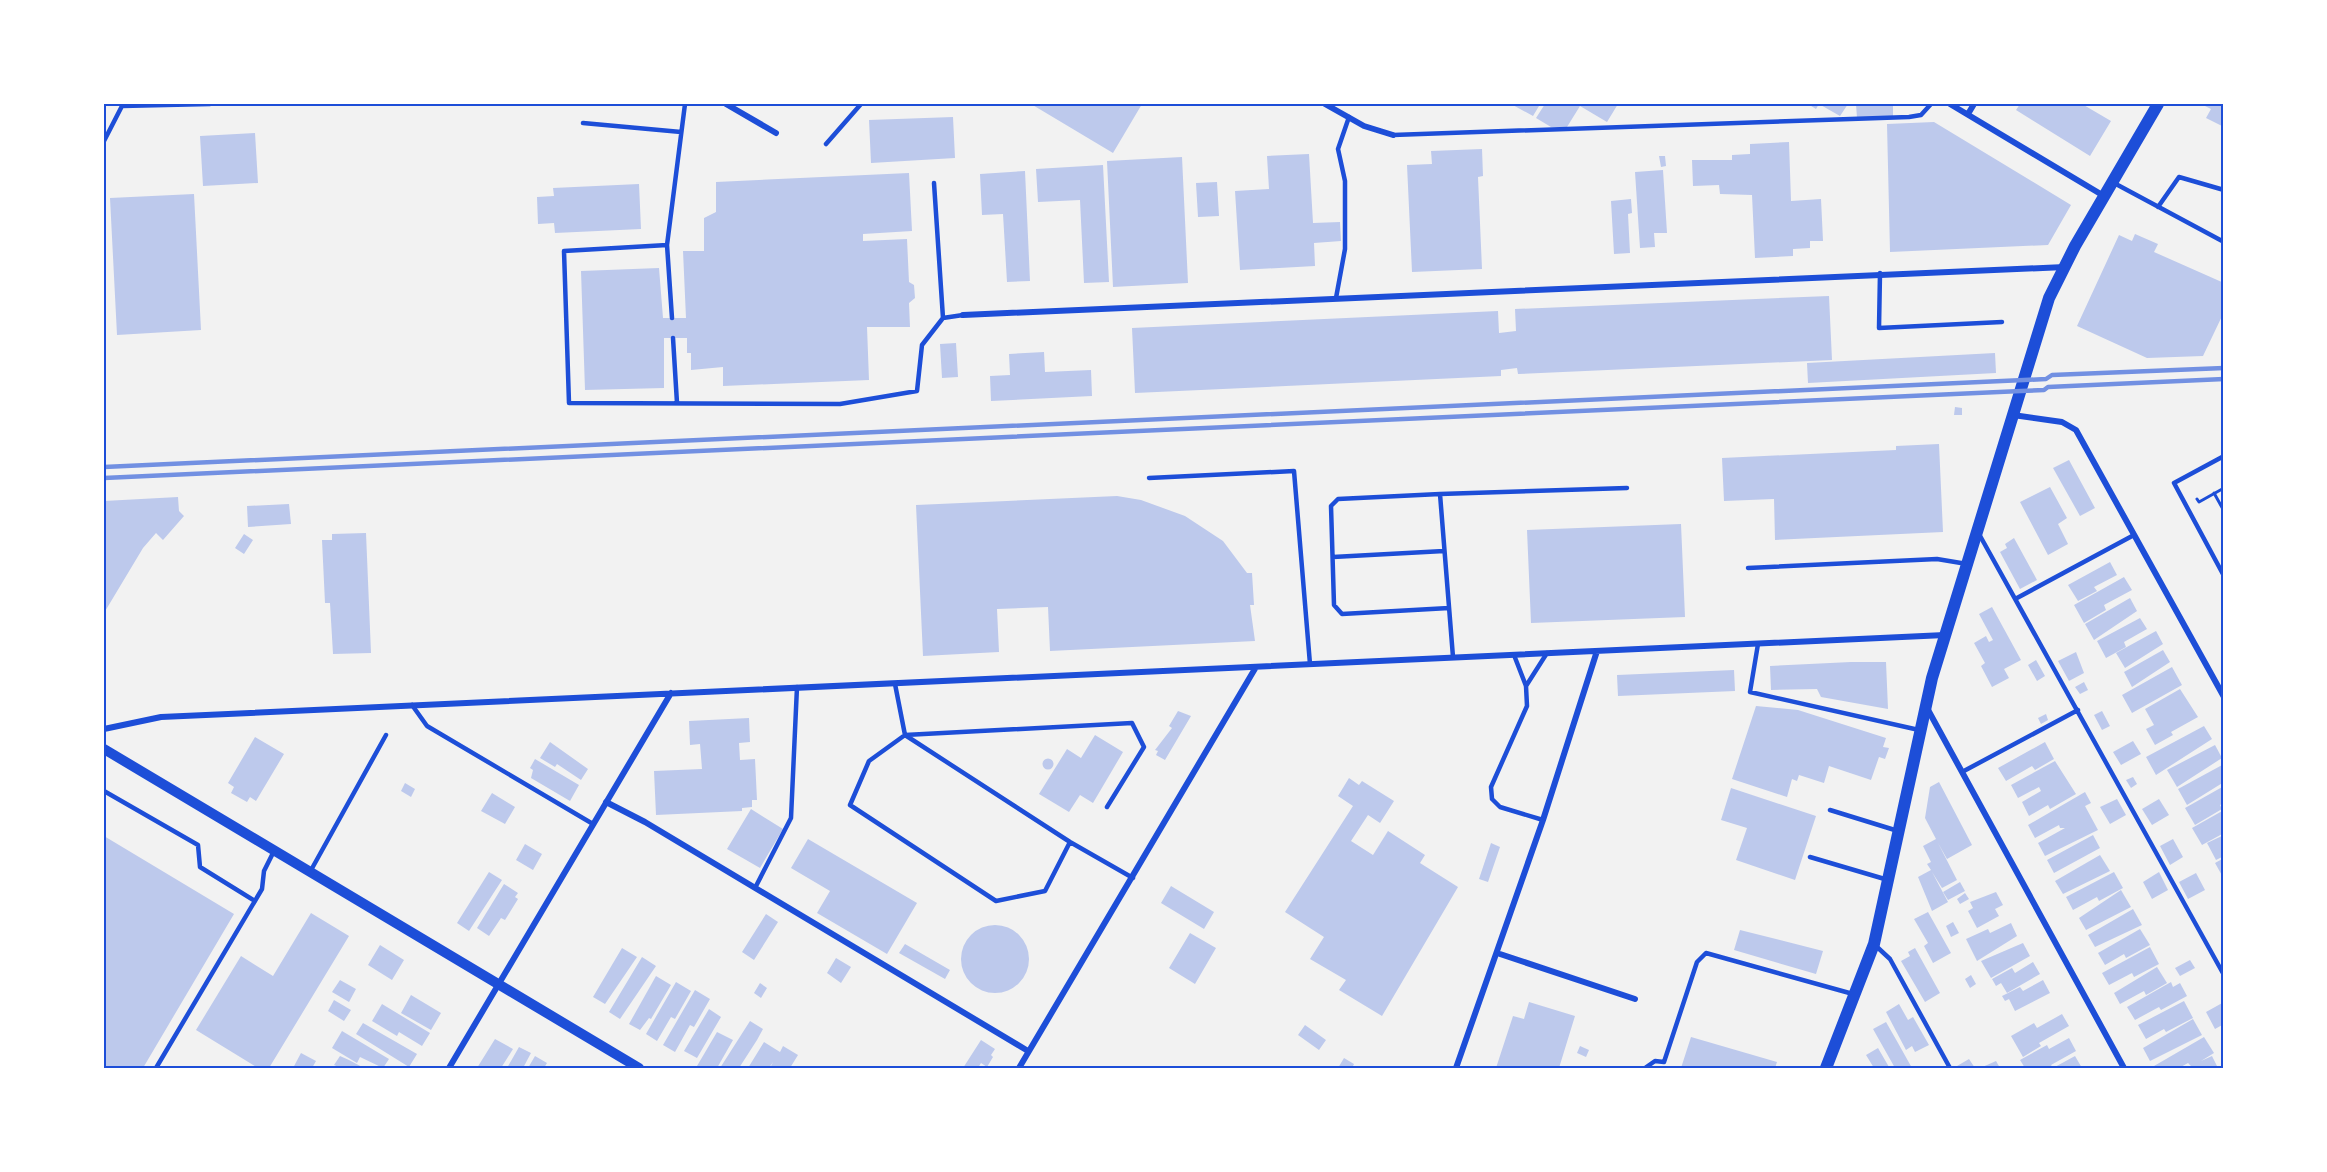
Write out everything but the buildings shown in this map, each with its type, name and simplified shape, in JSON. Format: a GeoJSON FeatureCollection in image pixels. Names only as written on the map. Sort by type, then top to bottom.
{"type":"FeatureCollection","features":[{"type":"Feature","properties":{"kind":"main road"},"geometry":{"type":"LineString","coordinates":[[1826,1068],[1874,944],[1925,705],[1966,564],[2049,298],[2158,104]]}},
{"type":"Feature","properties":{"kind":"street"},"geometry":{"type":"LineString","coordinates":[[726,104],[776,133]]}},
{"type":"Feature","properties":{"kind":"street"},"geometry":{"type":"LineString","coordinates":[[1325,104],[1364,126],[1393,135]]}},
{"type":"Feature","properties":{"kind":"street"},"geometry":{"type":"LineString","coordinates":[[1950,104],[2105,197]]}},
{"type":"Feature","properties":{"kind":"street"},"geometry":{"type":"LineString","coordinates":[[1968,114],[1974,104]]}},
{"type":"Feature","properties":{"kind":"street"},"geometry":{"type":"LineString","coordinates":[[963,315],[1880,273],[2066,267]]}},
{"type":"Feature","properties":{"kind":"street"},"geometry":{"type":"LineString","coordinates":[[2013,415],[2062,422],[2072,426],[2223,697]]}},
{"type":"Feature","properties":{"kind":"street"},"geometry":{"type":"LineString","coordinates":[[104,729],[161,717],[1945,635]]}},
{"type":"Feature","properties":{"kind":"street"},"geometry":{"type":"LineString","coordinates":[[1456,1068],[1543,820],[1598,651]]}},
{"type":"Feature","properties":{"kind":"street"},"geometry":{"type":"LineString","coordinates":[[1019,1068],[1256,667]]}},
{"type":"Feature","properties":{"kind":"street"},"geometry":{"type":"LineString","coordinates":[[448,1068],[671,693]]}},
{"type":"Feature","properties":{"kind":"street"},"geometry":{"type":"LineString","coordinates":[[1925,705],[2124,1068]]}},
{"type":"Feature","properties":{"kind":"street"},"geometry":{"type":"LineString","coordinates":[[104,749],[639,1068]]}},
{"type":"Feature","properties":{"kind":"street"},"geometry":{"type":"LineString","coordinates":[[606,802],[645,822],[1028,1051]]}},
{"type":"Feature","properties":{"kind":"street"},"geometry":{"type":"LineString","coordinates":[[1497,953],[1635,999]]}},
{"type":"Feature","properties":{"kind":"lane"},"geometry":{"type":"LineString","coordinates":[[104,141],[122,106],[210,104]]}},
{"type":"Feature","properties":{"kind":"lane"},"geometry":{"type":"LineString","coordinates":[[672,318],[667,245],[685,104]]}},
{"type":"Feature","properties":{"kind":"lane"},"geometry":{"type":"LineString","coordinates":[[826,144],[861,104]]}},
{"type":"Feature","properties":{"kind":"lane"},"geometry":{"type":"LineString","coordinates":[[1393,135],[1909,117],[1921,115],[1931,104]]}},
{"type":"Feature","properties":{"kind":"lane"},"geometry":{"type":"LineString","coordinates":[[1336,298],[1345,249],[1345,181],[1338,149],[1349,117]]}},
{"type":"Feature","properties":{"kind":"lane"},"geometry":{"type":"LineString","coordinates":[[583,123],[681,132]]}},
{"type":"Feature","properties":{"kind":"lane"},"geometry":{"type":"LineString","coordinates":[[2158,207],[2179,177],[2223,190]]}},
{"type":"Feature","properties":{"kind":"lane"},"geometry":{"type":"LineString","coordinates":[[667,245],[564,251],[569,403],[840,404],[917,391],[922,345],[943,318],[934,183]]}},
{"type":"Feature","properties":{"kind":"lane"},"geometry":{"type":"LineString","coordinates":[[2114,183],[2223,242]]}},
{"type":"Feature","properties":{"kind":"lane"},"geometry":{"type":"LineString","coordinates":[[1880,273],[1879,328],[2002,322]]}},
{"type":"Feature","properties":{"kind":"lane"},"geometry":{"type":"LineString","coordinates":[[943,318],[963,315]]}},
{"type":"Feature","properties":{"kind":"lane"},"geometry":{"type":"LineString","coordinates":[[674,338],[677,403]]}},
{"type":"Feature","properties":{"kind":"lane"},"geometry":{"type":"LineString","coordinates":[[2223,456],[2174,483],[2223,576]]}},
{"type":"Feature","properties":{"kind":"lane"},"geometry":{"type":"LineString","coordinates":[[1149,478],[1294,471],[1310,664]]}},
{"type":"Feature","properties":{"kind":"lane"},"geometry":{"type":"LineString","coordinates":[[1449,608],[1342,614],[1335,605],[1331,506],[1338,500],[1627,488]]}},
{"type":"Feature","properties":{"kind":"lane"},"geometry":{"type":"LineString","coordinates":[[1440,494],[1453,657]]}},
{"type":"Feature","properties":{"kind":"lane"},"geometry":{"type":"LineString","coordinates":[[1977,531],[2017,598],[2223,975]]}},
{"type":"Feature","properties":{"kind":"lane"},"geometry":{"type":"LineString","coordinates":[[2017,598],[2134,534]]}},
{"type":"Feature","properties":{"kind":"lane"},"geometry":{"type":"LineString","coordinates":[[1333,557],[1444,551]]}},
{"type":"Feature","properties":{"kind":"lane"},"geometry":{"type":"LineString","coordinates":[[1748,568],[1937,559],[1966,564]]}},
{"type":"Feature","properties":{"kind":"lane"},"geometry":{"type":"LineString","coordinates":[[1758,644],[1750,692],[1920,731]]}},
{"type":"Feature","properties":{"kind":"lane"},"geometry":{"type":"LineString","coordinates":[[1526,686],[1547,653]]}},
{"type":"Feature","properties":{"kind":"lane"},"geometry":{"type":"LineString","coordinates":[[1514,655],[1526,686],[1527,706],[1491,787],[1492,799],[1500,807],[1543,820]]}},
{"type":"Feature","properties":{"kind":"lane"},"geometry":{"type":"LineString","coordinates":[[895,684],[905,735],[1070,842],[1133,878]]}},
{"type":"Feature","properties":{"kind":"lane"},"geometry":{"type":"LineString","coordinates":[[755,888],[791,818],[797,687]]}},
{"type":"Feature","properties":{"kind":"lane"},"geometry":{"type":"LineString","coordinates":[[412,705],[426,726],[593,824]]}},
{"type":"Feature","properties":{"kind":"lane"},"geometry":{"type":"LineString","coordinates":[[1962,772],[2078,710]]}},
{"type":"Feature","properties":{"kind":"lane"},"geometry":{"type":"LineString","coordinates":[[1070,842],[1045,891],[996,901],[850,805],[868,761],[905,735],[1132,723],[1144,747],[1107,807]]}},
{"type":"Feature","properties":{"kind":"lane"},"geometry":{"type":"LineString","coordinates":[[310,872],[386,735]]}},
{"type":"Feature","properties":{"kind":"lane"},"geometry":{"type":"LineString","coordinates":[[104,791],[198,845],[200,867],[255,901]]}},
{"type":"Feature","properties":{"kind":"lane"},"geometry":{"type":"LineString","coordinates":[[1830,810],[1898,831]]}},
{"type":"Feature","properties":{"kind":"lane"},"geometry":{"type":"LineString","coordinates":[[156,1068],[262,889],[264,871],[274,851]]}},
{"type":"Feature","properties":{"kind":"lane"},"geometry":{"type":"LineString","coordinates":[[1810,857],[1888,880]]}},
{"type":"Feature","properties":{"kind":"lane"},"geometry":{"type":"LineString","coordinates":[[1874,944],[1890,959],[1950,1068]]}},
{"type":"Feature","properties":{"kind":"lane"},"geometry":{"type":"LineString","coordinates":[[1645,1068],[1648,1064],[1664,1062],[1697,962],[1706,953],[1856,994]]}},
{"type":"Feature","properties":{"kind":"path"},"geometry":{"type":"LineString","coordinates":[[2195,494],[2199,502],[2223,488]]}},
{"type":"Feature","properties":{"kind":"path"},"geometry":{"type":"LineString","coordinates":[[2214,493],[2223,511]]}},
{"type":"Feature","properties":{"kind":"railway"},"geometry":{"type":"LineString","coordinates":[[104,467],[2046,379],[2052,375],[2224,368]]}},
{"type":"Feature","properties":{"kind":"railway"},"geometry":{"type":"LineString","coordinates":[[104,478],[2044,390],[2048,387],[2224,379]]}}]}
